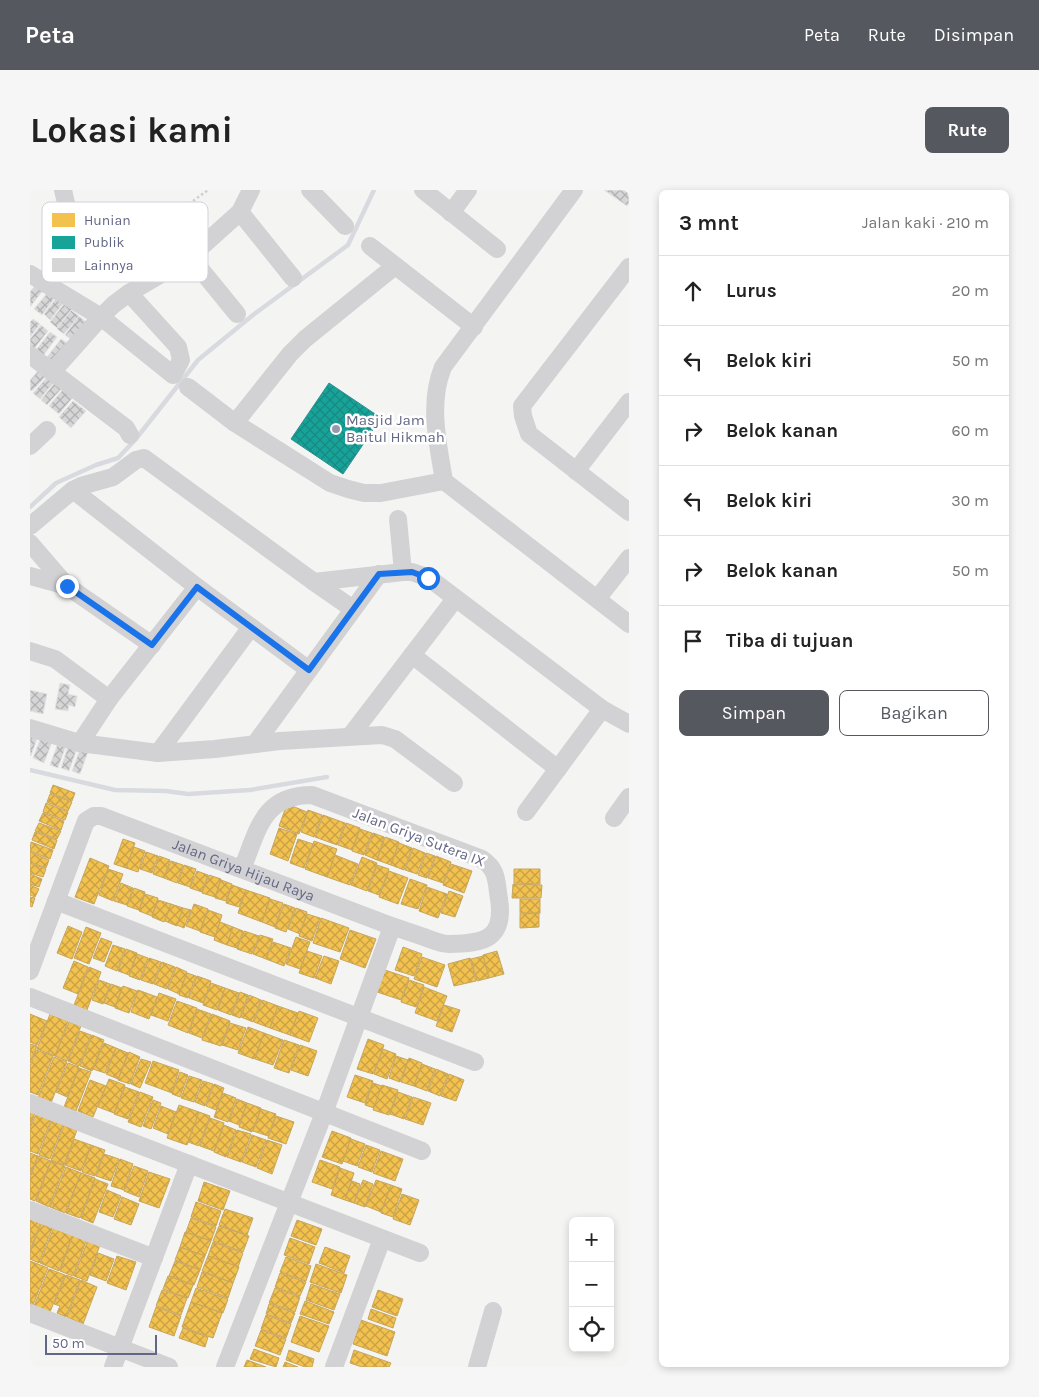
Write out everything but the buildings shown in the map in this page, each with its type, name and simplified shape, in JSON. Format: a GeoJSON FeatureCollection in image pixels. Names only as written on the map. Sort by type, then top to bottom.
{"type":"FeatureCollection","features":[{"type":"Feature","properties":{"kind":"street"},"geometry":{"type":"LineString","coordinates":[[310,190],[344,226]]}},
{"type":"Feature","properties":{"kind":"street"},"geometry":{"type":"LineString","coordinates":[[423,190],[497,249]]}},
{"type":"Feature","properties":{"kind":"street"},"geometry":{"type":"LineString","coordinates":[[451,213],[468,190]]}},
{"type":"Feature","properties":{"kind":"street"},"geometry":{"type":"LineString","coordinates":[[574,190],[443,367],[437,382],[435,422],[444,481],[629,624]]}},
{"type":"Feature","properties":{"kind":"street"},"geometry":{"type":"LineString","coordinates":[[208,241],[240,212],[248,192]]}},
{"type":"Feature","properties":{"kind":"street"},"geometry":{"type":"LineString","coordinates":[[240,212],[293,278]]}},
{"type":"Feature","properties":{"kind":"street"},"geometry":{"type":"LineString","coordinates":[[370,246],[474,326]]}},
{"type":"Feature","properties":{"kind":"street"},"geometry":{"type":"LineString","coordinates":[[235,423],[300,344],[395,266]]}},
{"type":"Feature","properties":{"kind":"street"},"geometry":{"type":"LineString","coordinates":[[629,267],[522,406],[522,416],[529,434],[629,512]]}},
{"type":"Feature","properties":{"kind":"street"},"geometry":{"type":"LineString","coordinates":[[208,279],[237,314]]}},
{"type":"Feature","properties":{"kind":"street"},"geometry":{"type":"LineString","coordinates":[[55,282],[172,376],[181,360],[178,347],[129,292]]}},
{"type":"Feature","properties":{"kind":"street"},"geometry":{"type":"LineString","coordinates":[[52,372],[101,317],[129,292],[147,282]]}},
{"type":"Feature","properties":{"kind":"street"},"geometry":{"type":"LineString","coordinates":[[30,355],[126,428],[130,435]]}},
{"type":"Feature","properties":{"kind":"street"},"geometry":{"type":"LineString","coordinates":[[188,387],[235,423],[330,482],[348,490],[364,493],[381,493],[444,481]]}},
{"type":"Feature","properties":{"kind":"street"},"geometry":{"type":"LineString","coordinates":[[576,471],[629,402]]}},
{"type":"Feature","properties":{"kind":"street"},"geometry":{"type":"LineString","coordinates":[[30,446],[47,430]]}},
{"type":"Feature","properties":{"kind":"street"},"geometry":{"type":"LineString","coordinates":[[30,526],[73,490],[113,477],[136,460],[148,459],[314,582],[354,609]]}},
{"type":"Feature","properties":{"kind":"street"},"geometry":{"type":"LineString","coordinates":[[73,490],[197,587],[309,670]]}},
{"type":"Feature","properties":{"kind":"street"},"geometry":{"type":"LineString","coordinates":[[398,519],[403,572]]}},
{"type":"Feature","properties":{"kind":"street"},"geometry":{"type":"LineString","coordinates":[[30,543],[67,586],[152,645]]}},
{"type":"Feature","properties":{"kind":"street"},"geometry":{"type":"LineString","coordinates":[[597,599],[629,558]]}},
{"type":"Feature","properties":{"kind":"street"},"geometry":{"type":"LineString","coordinates":[[314,582],[403,572],[412,572],[428,578],[602,709],[629,724]]}},
{"type":"Feature","properties":{"kind":"street"},"geometry":{"type":"LineString","coordinates":[[255,744],[379,574]]}},
{"type":"Feature","properties":{"kind":"street"},"geometry":{"type":"LineString","coordinates":[[30,576],[67,586]]}},
{"type":"Feature","properties":{"kind":"street"},"geometry":{"type":"LineString","coordinates":[[80,743],[109,699],[197,587]]}},
{"type":"Feature","properties":{"kind":"street"},"geometry":{"type":"LineString","coordinates":[[351,735],[455,599]]}},
{"type":"Feature","properties":{"kind":"street"},"geometry":{"type":"LineString","coordinates":[[158,753],[251,627]]}},
{"type":"Feature","properties":{"kind":"street"},"geometry":{"type":"LineString","coordinates":[[30,651],[55,659],[109,699]]}},
{"type":"Feature","properties":{"kind":"street"},"geometry":{"type":"LineString","coordinates":[[412,655],[558,769]]}},
{"type":"Feature","properties":{"kind":"street"},"geometry":{"type":"LineString","coordinates":[[526,812],[602,709]]}},
{"type":"Feature","properties":{"kind":"street"},"geometry":{"type":"LineString","coordinates":[[30,728],[80,743],[158,753],[351,735],[382,735],[389,737],[454,783]]}},
{"type":"Feature","properties":{"kind":"street","name":"Jalan Griya Sutera IX"},"geometry":{"type":"LineString","coordinates":[[242,869],[264,816],[279,802],[300,795],[312,795],[482,859],[491,865],[495,872],[501,913],[497,930],[490,936],[478,941],[447,944],[392,927]]}},
{"type":"Feature","properties":{"kind":"street"},"geometry":{"type":"LineString","coordinates":[[614,818],[629,797]]}},
{"type":"Feature","properties":{"kind":"street","name":"Jalan Griya Hijau Raya"},"geometry":{"type":"LineString","coordinates":[[56,901],[86,821],[94,816],[101,816],[392,927]]}},
{"type":"Feature","properties":{"kind":"street"},"geometry":{"type":"LineString","coordinates":[[30,971],[56,901],[474,1062]]}},
{"type":"Feature","properties":{"kind":"street"},"geometry":{"type":"LineString","coordinates":[[225,1367],[324,1113],[392,927]]}},
{"type":"Feature","properties":{"kind":"street"},"geometry":{"type":"LineString","coordinates":[[30,997],[422,1151]]}},
{"type":"Feature","properties":{"kind":"street"},"geometry":{"type":"LineString","coordinates":[[30,1103],[420,1253]]}},
{"type":"Feature","properties":{"kind":"street"},"geometry":{"type":"LineString","coordinates":[[113,1367],[189,1164]]}},
{"type":"Feature","properties":{"kind":"street"},"geometry":{"type":"LineString","coordinates":[[30,1210],[154,1258]]}},
{"type":"Feature","properties":{"kind":"street"},"geometry":{"type":"LineString","coordinates":[[334,1367],[382,1239]]}},
{"type":"Feature","properties":{"kind":"street"},"geometry":{"type":"LineString","coordinates":[[477,1367],[493,1311]]}},
{"type":"Feature","properties":{"kind":"street"},"geometry":{"type":"LineString","coordinates":[[30,1314],[169,1367]]}},
{"type":"Feature","properties":{"kind":"path"},"geometry":{"type":"LineString","coordinates":[[192,202],[208,190]]}},
{"type":"Feature","properties":{"kind":"waterway"},"geometry":{"type":"LineString","coordinates":[[30,507],[56,483],[96,465],[118,458],[135,440],[198,360],[253,315],[348,245],[374,190]]}},
{"type":"Feature","properties":{"kind":"waterway"},"geometry":{"type":"LineString","coordinates":[[30,770],[115,790],[166,791],[188,794],[250,790],[327,777]]}},
{"type":"Feature","properties":{"kind":"place","name":"Masjid Jam Baitul Hikmah"},"geometry":{"type":"Point","coordinates":[336,429]}},
{"type":"Feature","properties":{"kind":"route"},"geometry":{"type":"LineString","coordinates":[[67,586],[152,645],[197,587],[309,670],[379,574],[412,572],[428,578]]}}]}
